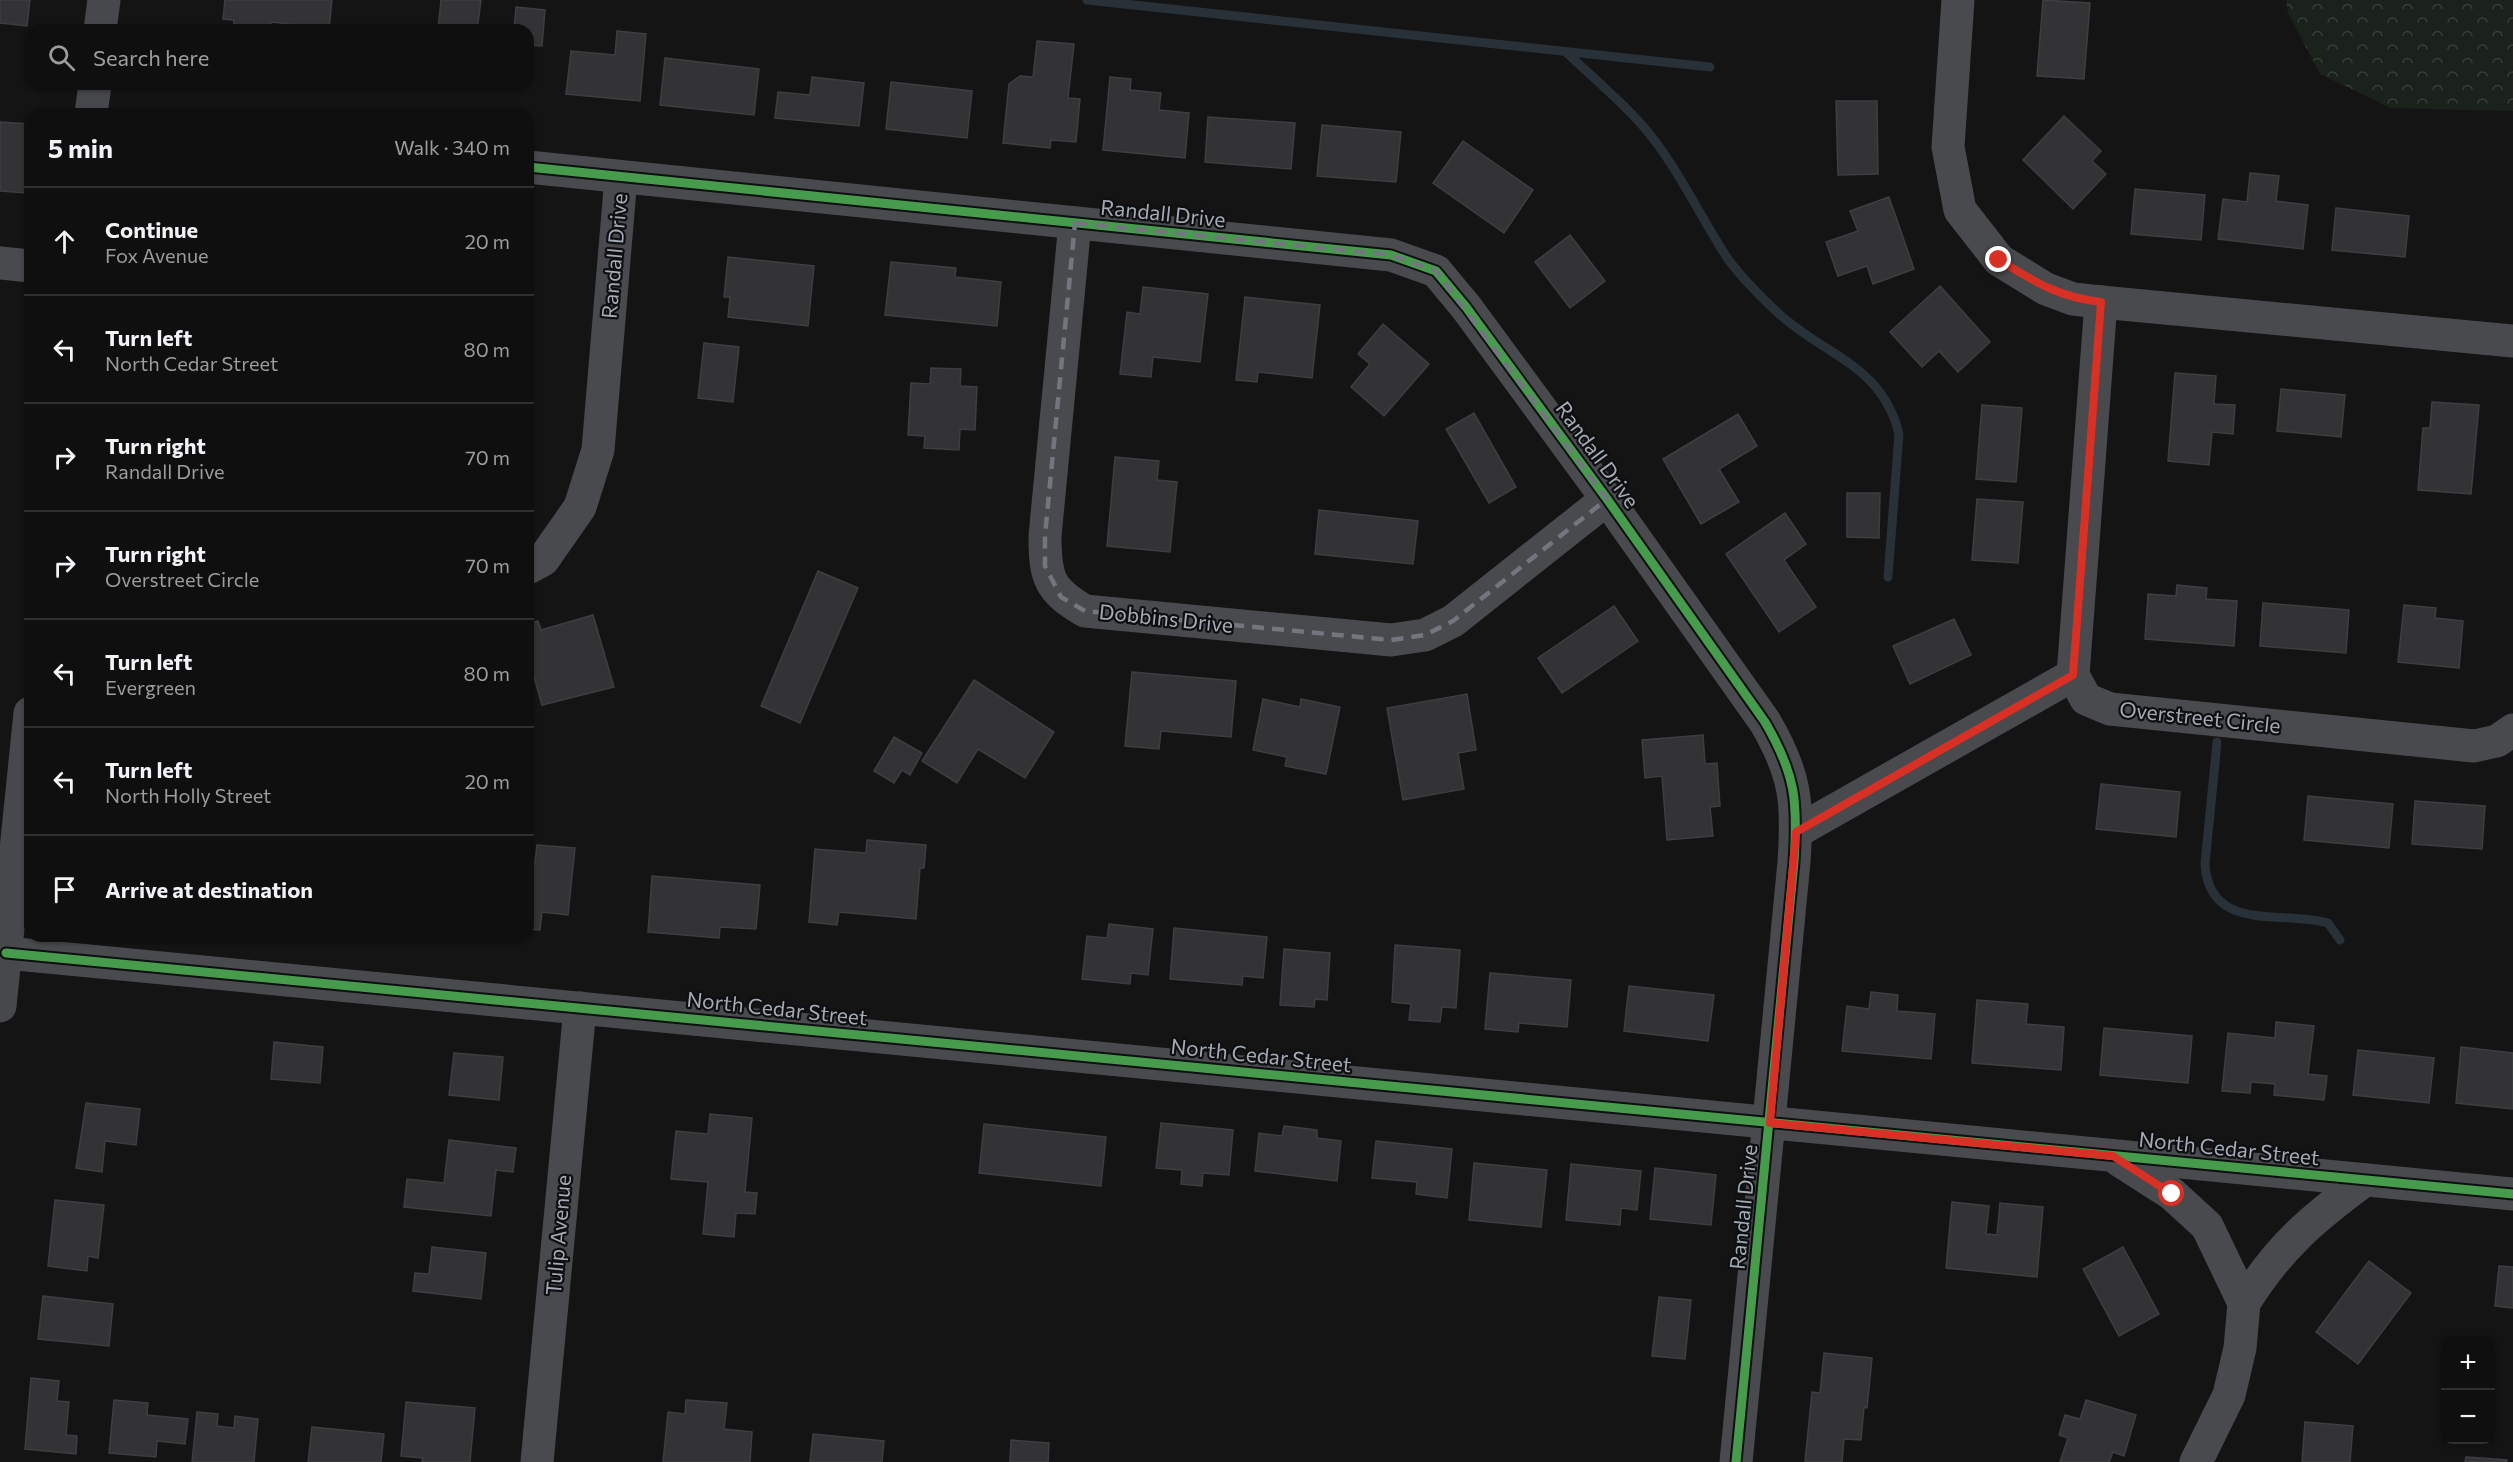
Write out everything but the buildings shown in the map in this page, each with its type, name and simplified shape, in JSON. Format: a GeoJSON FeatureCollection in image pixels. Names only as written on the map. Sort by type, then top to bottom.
{"type":"FeatureCollection","features":[{"type":"Feature","properties":{"kind":"street"},"geometry":{"type":"LineString","coordinates":[[101,24],[104,0]]}},
{"type":"Feature","properties":{"kind":"street"},"geometry":{"type":"LineString","coordinates":[[1958,0],[1948,147],[1960,210],[1999,260],[2046,289],[2073,299],[2513,341]]}},
{"type":"Feature","properties":{"kind":"street"},"geometry":{"type":"LineString","coordinates":[[93,108],[94,90]]}},
{"type":"Feature","properties":{"kind":"street"},"geometry":{"type":"LineString","coordinates":[[534,168],[621,177]]}},
{"type":"Feature","properties":{"kind":"street","name":"Randall Drive"},"geometry":{"type":"LineString","coordinates":[[534,565],[543,560],[580,507],[598,450],[621,177],[1390,255],[1436,271],[1466,308],[1607,499],[1765,722],[1784,754],[1793,779],[1796,832],[1736,1462]]}},
{"type":"Feature","properties":{"kind":"street","name":"Dobbins Drive"},"geometry":{"type":"LineString","coordinates":[[1076,223],[1045,536],[1045,566],[1061,597],[1085,611],[1391,640],[1425,635],[1453,621],[1607,499]]}},
{"type":"Feature","properties":{"kind":"street"},"geometry":{"type":"LineString","coordinates":[[0,263],[24,265]]}},
{"type":"Feature","properties":{"kind":"street"},"geometry":{"type":"LineString","coordinates":[[1796,832],[2073,675],[2101,302]]}},
{"type":"Feature","properties":{"kind":"street","name":"Overstreet Circle"},"geometry":{"type":"LineString","coordinates":[[2073,675],[2086,699],[2110,709],[2474,746],[2497,741],[2513,730]]}},
{"type":"Feature","properties":{"kind":"street"},"geometry":{"type":"LineString","coordinates":[[0,1006],[24,773]]}},
{"type":"Feature","properties":{"kind":"street","name":"North Cedar Street"},"geometry":{"type":"LineString","coordinates":[[6,953],[2513,1194]]}},
{"type":"Feature","properties":{"kind":"street","name":"Tulip Avenue"},"geometry":{"type":"LineString","coordinates":[[537,1462],[580,1008]]}},
{"type":"Feature","properties":{"kind":"street"},"geometry":{"type":"LineString","coordinates":[[2113,1156],[2172,1194],[2207,1226],[2244,1303]]}},
{"type":"Feature","properties":{"kind":"street"},"geometry":{"type":"LineString","coordinates":[[2196,1462],[2229,1395],[2240,1348],[2244,1303],[2266,1268],[2295,1236],[2328,1207],[2365,1180]]}},
{"type":"Feature","properties":{"kind":"highlighted area"},"geometry":{"type":"Polygon","coordinates":[[[1075,223],[1391,255],[1436,271],[1607,499],[1453,621],[1425,635],[1391,640],[1085,611],[1061,597],[1045,566],[1045,536],[1075,223]]]}},
{"type":"Feature","properties":{"kind":"green space"},"geometry":{"type":"Polygon","coordinates":[[[2286,0],[2513,0],[2513,111],[2391,108],[2320,74],[2288,13],[2286,0]]]}},
{"type":"Feature","properties":{"kind":"waterway"},"geometry":{"type":"LineString","coordinates":[[1087,0],[1710,67]]}},
{"type":"Feature","properties":{"kind":"waterway"},"geometry":{"type":"LineString","coordinates":[[1566,52],[1624,106],[1655,140],[1717,242],[1745,280],[1795,327],[1865,376],[1891,410],[1899,434],[1888,577]]}},
{"type":"Feature","properties":{"kind":"waterway"},"geometry":{"type":"LineString","coordinates":[[2217,742],[2205,864],[2210,886],[2219,900],[2233,910],[2269,917],[2328,923],[2340,940]]}},
{"type":"Feature","properties":{"kind":"cycle path"},"geometry":{"type":"LineString","coordinates":[[534,168],[1391,255],[1436,271],[1466,307],[1607,499],[1765,722],[1783,758],[1793,789],[1796,822],[1794,862],[1736,1462]]}},
{"type":"Feature","properties":{"kind":"cycle path"},"geometry":{"type":"LineString","coordinates":[[6,953],[2513,1194]]}},
{"type":"Feature","properties":{"kind":"route"},"geometry":{"type":"LineString","coordinates":[[1999,260],[2046,289],[2073,299],[2101,302],[2073,675],[1796,832],[1770,1123],[2113,1156],[2172,1194]]}}]}
